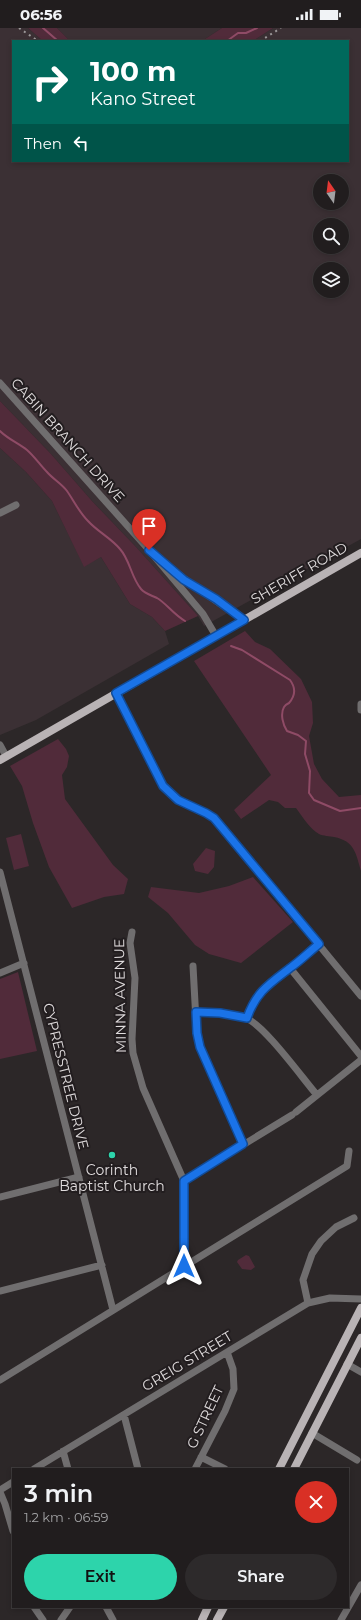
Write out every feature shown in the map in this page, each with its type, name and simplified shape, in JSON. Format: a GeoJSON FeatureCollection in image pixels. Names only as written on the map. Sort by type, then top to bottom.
{"type":"FeatureCollection","features":[{"type":"Feature","properties":{"kind":"main road","name":"SHERIFF ROAD"},"geometry":{"type":"LineString","coordinates":[[3,758],[361,553]]}},
{"type":"Feature","properties":{"kind":"main road"},"geometry":{"type":"LineString","coordinates":[[280,1468],[361,1308]]}},
{"type":"Feature","properties":{"kind":"main road"},"geometry":{"type":"LineString","coordinates":[[294,1468],[361,1338]]}},
{"type":"Feature","properties":{"kind":"main road"},"geometry":{"type":"LineString","coordinates":[[202,1620],[208,1608]]}},
{"type":"Feature","properties":{"kind":"main road"},"geometry":{"type":"LineString","coordinates":[[217,1620],[223,1608]]}},
{"type":"Feature","properties":{"kind":"street","name":"CABIN BRANCH DRIVE"},"geometry":{"type":"LineString","coordinates":[[0,383],[149,550],[203,614],[216,636]]}},
{"type":"Feature","properties":{"kind":"street"},"geometry":{"type":"LineString","coordinates":[[0,513],[16,505]]}},
{"type":"Feature","properties":{"kind":"street","name":"CABIN BRANCH DRIVE"},"geometry":{"type":"LineString","coordinates":[[149,550],[184,580],[216,599],[244,620]]}},
{"type":"Feature","properties":{"kind":"street"},"geometry":{"type":"LineString","coordinates":[[116,693],[158,777],[169,792],[182,802],[214,818],[361,996]]}},
{"type":"Feature","properties":{"kind":"street"},"geometry":{"type":"LineString","coordinates":[[361,704],[361,710]]}},
{"type":"Feature","properties":{"kind":"street"},"geometry":{"type":"LineString","coordinates":[[0,746],[3,758]]}},
{"type":"Feature","properties":{"kind":"street","name":"CYPRESSTREE DRIVE"},"geometry":{"type":"LineString","coordinates":[[0,872],[2,887],[24,963],[113,1310]]}},
{"type":"Feature","properties":{"kind":"street","name":"MINNA AVENUE"},"geometry":{"type":"LineString","coordinates":[[132,932],[130,943],[135,991],[132,1039],[135,1063],[143,1088],[184,1181],[184,1266]]}},
{"type":"Feature","properties":{"kind":"street"},"geometry":{"type":"LineString","coordinates":[[247,1018],[253,1002],[258,995],[275,979],[319,944]]}},
{"type":"Feature","properties":{"kind":"street"},"geometry":{"type":"LineString","coordinates":[[0,973],[24,963]]}},
{"type":"Feature","properties":{"kind":"street"},"geometry":{"type":"LineString","coordinates":[[193,966],[197,1033],[200,1047],[243,1144]]}},
{"type":"Feature","properties":{"kind":"street"},"geometry":{"type":"LineString","coordinates":[[290,968],[361,1056]]}},
{"type":"Feature","properties":{"kind":"street"},"geometry":{"type":"LineString","coordinates":[[196,1012],[220,1013],[247,1018],[269,1038],[317,1095]]}},
{"type":"Feature","properties":{"kind":"street"},"geometry":{"type":"LineString","coordinates":[[184,1181],[294,1113],[361,1060]]}},
{"type":"Feature","properties":{"kind":"street"},"geometry":{"type":"LineString","coordinates":[[0,1380],[347,1166],[349,1151]]}},
{"type":"Feature","properties":{"kind":"street"},"geometry":{"type":"LineString","coordinates":[[0,1197],[79,1177]]}},
{"type":"Feature","properties":{"kind":"street"},"geometry":{"type":"LineString","coordinates":[[308,1302],[303,1284],[305,1271],[312,1254],[320,1241],[333,1230],[354,1218]]}},
{"type":"Feature","properties":{"kind":"street"},"geometry":{"type":"LineString","coordinates":[[0,1292],[102,1265]]}},
{"type":"Feature","properties":{"kind":"street","name":"GREIG STREET"},"geometry":{"type":"LineString","coordinates":[[36,1468],[308,1302],[330,1298],[361,1299]]}},
{"type":"Feature","properties":{"kind":"street","name":"G STREET"},"geometry":{"type":"LineString","coordinates":[[196,1468],[225,1411],[234,1389],[233,1369],[228,1352]]}},
{"type":"Feature","properties":{"kind":"street"},"geometry":{"type":"LineString","coordinates":[[347,1364],[361,1372]]}},
{"type":"Feature","properties":{"kind":"street"},"geometry":{"type":"LineString","coordinates":[[124,1415],[138,1468]]}},
{"type":"Feature","properties":{"kind":"street"},"geometry":{"type":"LineString","coordinates":[[312,1433],[357,1460]]}},
{"type":"Feature","properties":{"kind":"street"},"geometry":{"type":"LineString","coordinates":[[64,1451],[68,1468]]}},
{"type":"Feature","properties":{"kind":"street"},"geometry":{"type":"LineString","coordinates":[[201,1457],[223,1468]]}},
{"type":"Feature","properties":{"kind":"street"},"geometry":{"type":"LineString","coordinates":[[12,1483],[0,1491],[12,1528]]}},
{"type":"Feature","properties":{"kind":"street"},"geometry":{"type":"LineString","coordinates":[[349,1606],[361,1585]]}},
{"type":"Feature","properties":{"kind":"street"},"geometry":{"type":"LineString","coordinates":[[35,1608],[43,1620]]}},
{"type":"Feature","properties":{"kind":"street"},"geometry":{"type":"LineString","coordinates":[[62,1620],[69,1608]]}},
{"type":"Feature","properties":{"kind":"street"},"geometry":{"type":"LineString","coordinates":[[107,1608],[113,1620]]}},
{"type":"Feature","properties":{"kind":"street"},"geometry":{"type":"LineString","coordinates":[[341,1620],[348,1608]]}},
{"type":"Feature","properties":{"kind":"shaded area"},"geometry":{"type":"Polygon","coordinates":[[[0,28],[28,28],[42,40],[12,40],[12,162],[349,162],[349,40],[255,40],[273,28],[361,28],[361,539],[204,626],[198,616],[137,548],[92,501],[51,454],[0,401],[0,28]]]}},
{"type":"Feature","properties":{"kind":"shaded area"},"geometry":{"type":"Polygon","coordinates":[[[28,28],[57,28],[69,40],[42,40],[28,28]]]}},
{"type":"Feature","properties":{"kind":"shaded area"},"geometry":{"type":"Polygon","coordinates":[[[57,28],[222,28],[204,40],[69,40],[57,28]]]}},
{"type":"Feature","properties":{"kind":"shaded area"},"geometry":{"type":"Polygon","coordinates":[[[222,28],[273,28],[255,40],[204,40],[222,28]]]}},
{"type":"Feature","properties":{"kind":"shaded area"},"geometry":{"type":"Polygon","coordinates":[[[0,401],[51,454],[92,501],[137,548],[198,616],[165,631],[152,617],[130,604],[101,557],[84,567],[52,501],[26,472],[0,448],[0,401]]]}},
{"type":"Feature","properties":{"kind":"shaded area"},"geometry":{"type":"Polygon","coordinates":[[[0,448],[26,472],[52,501],[84,566],[101,557],[130,604],[152,617],[165,631],[169,644],[36,720],[0,735],[0,448]]]}},
{"type":"Feature","properties":{"kind":"shaded area"},"geometry":{"type":"Polygon","coordinates":[[[245,631],[255,642],[270,649],[301,679],[312,702],[313,723],[309,736],[314,764],[322,779],[339,797],[361,795],[361,871],[354,849],[350,845],[341,839],[321,835],[316,832],[306,822],[296,808],[285,808],[278,802],[269,800],[241,819],[234,810],[271,775],[194,661],[245,631]]]}},
{"type":"Feature","properties":{"kind":"shaded area"},"geometry":{"type":"Polygon","coordinates":[[[58,739],[66,749],[69,756],[67,767],[62,775],[65,799],[113,865],[128,879],[124,894],[104,897],[72,908],[49,867],[33,823],[22,786],[10,766],[58,739]]]}},
{"type":"Feature","properties":{"kind":"shaded area"},"geometry":{"type":"Polygon","coordinates":[[[21,834],[29,866],[14,870],[6,838],[21,834]]]}},
{"type":"Feature","properties":{"kind":"shaded area"},"geometry":{"type":"Polygon","coordinates":[[[206,848],[215,851],[214,867],[208,874],[195,871],[193,864],[206,848]]]}},
{"type":"Feature","properties":{"kind":"shaded area"},"geometry":{"type":"Polygon","coordinates":[[[253,877],[293,922],[241,963],[209,954],[195,945],[168,913],[148,897],[151,887],[199,893],[229,886],[253,877]]]}},
{"type":"Feature","properties":{"kind":"shaded area"},"geometry":{"type":"Polygon","coordinates":[[[18,972],[37,1051],[0,1059],[0,979],[18,972]]]}},
{"type":"Feature","properties":{"kind":"shaded area"},"geometry":{"type":"Polygon","coordinates":[[[246,1255],[249,1256],[255,1267],[251,1270],[242,1269],[237,1262],[246,1255]]]}},
{"type":"Feature","properties":{"kind":"waterway"},"geometry":{"type":"LineString","coordinates":[[43,28],[57,40]]}},
{"type":"Feature","properties":{"kind":"waterway"},"geometry":{"type":"LineString","coordinates":[[228,40],[238,33],[246,33],[257,28]]}},
{"type":"Feature","properties":{"kind":"waterway"},"geometry":{"type":"LineString","coordinates":[[0,431],[30,453],[49,475],[65,488],[85,518],[120,549],[126,558],[135,579],[143,591],[160,600],[185,621]]}},
{"type":"Feature","properties":{"kind":"waterway"},"geometry":{"type":"LineString","coordinates":[[231,646],[242,650],[290,680],[292,683],[294,694],[289,703],[284,707],[282,719],[287,731],[298,735],[306,741],[305,754],[310,771],[309,793],[314,800],[340,811],[361,808]]}},
{"type":"Feature","properties":{"kind":"railway"},"geometry":{"type":"LineString","coordinates":[[19,28],[37,40]]}},
{"type":"Feature","properties":{"kind":"railway"},"geometry":{"type":"LineString","coordinates":[[262,40],[281,28]]}},
{"type":"Feature","properties":{"kind":"place","name":"Corinth Baptist Church"},"geometry":{"type":"Point","coordinates":[112,1155]}},
{"type":"Feature","properties":{"kind":"route"},"geometry":{"type":"LineString","coordinates":[[149,550],[184,580],[216,599],[244,620],[116,693],[163,786],[178,800],[206,813],[217,821],[319,944],[275,979],[258,995],[253,1002],[247,1018],[220,1013],[196,1012],[197,1033],[200,1047],[227,1111],[243,1144],[184,1181],[184,1266]]}}]}
